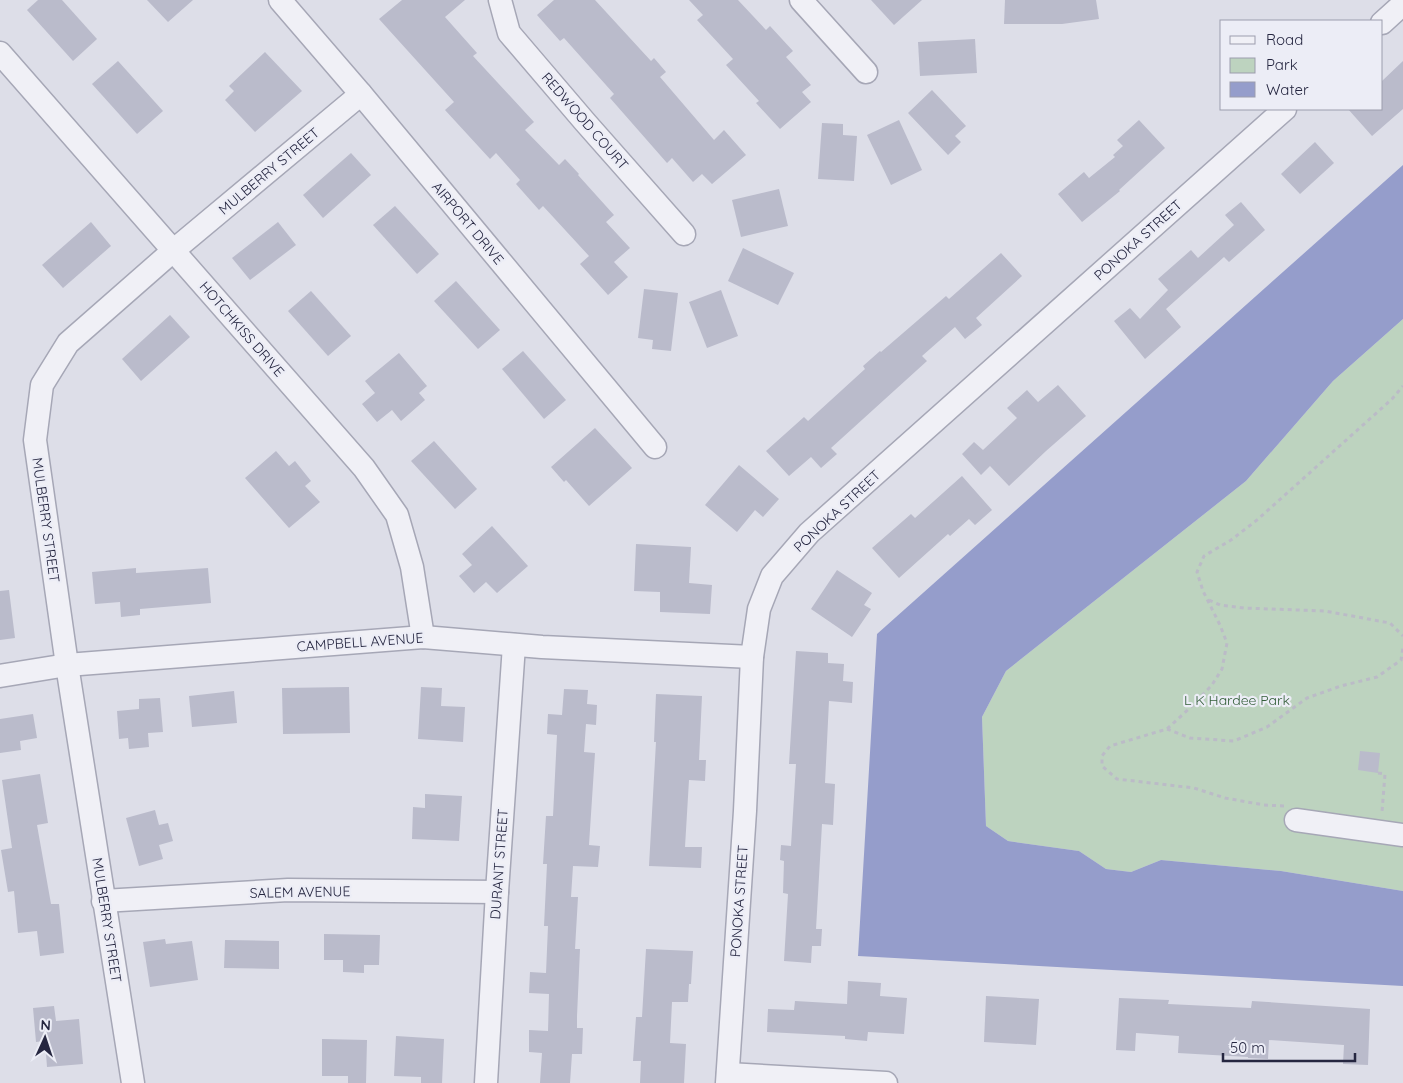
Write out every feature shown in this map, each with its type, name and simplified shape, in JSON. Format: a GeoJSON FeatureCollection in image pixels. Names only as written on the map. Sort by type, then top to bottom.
{"type":"FeatureCollection","features":[{"type":"Feature","properties":{"kind":"street","name":"AIRPORT DRIVE"},"geometry":{"type":"LineString","coordinates":[[280,0],[361,94],[655,447]]}},
{"type":"Feature","properties":{"kind":"street","name":"REDWOOD COURT"},"geometry":{"type":"LineString","coordinates":[[500,0],[509,33],[684,234]]}},
{"type":"Feature","properties":{"kind":"street"},"geometry":{"type":"LineString","coordinates":[[801,0],[866,72]]}},
{"type":"Feature","properties":{"kind":"street"},"geometry":{"type":"LineString","coordinates":[[1383,22],[1403,4]]}},
{"type":"Feature","properties":{"kind":"street","name":"HOTCHKISS DRIVE"},"geometry":{"type":"LineString","coordinates":[[0,53],[364,468],[397,515],[412,567],[423,637]]}},
{"type":"Feature","properties":{"kind":"street","name":"MULBERRY STREET"},"geometry":{"type":"LineString","coordinates":[[133,1083],[67,665],[35,440],[42,385],[68,343],[174,250],[361,94]]}},
{"type":"Feature","properties":{"kind":"street","name":"PONOKA STREET"},"geometry":{"type":"LineString","coordinates":[[728,1078],[745,811],[752,657],[759,609],[772,576],[809,533],[1284,110]]}},
{"type":"Feature","properties":{"kind":"street","name":"CAMPBELL AVENUE"},"geometry":{"type":"LineString","coordinates":[[0,676],[67,665],[423,637],[514,646],[752,657]]}},
{"type":"Feature","properties":{"kind":"street","name":"DURANT STREET"},"geometry":{"type":"LineString","coordinates":[[486,1083],[514,646]]}},
{"type":"Feature","properties":{"kind":"street"},"geometry":{"type":"LineString","coordinates":[[1293,813],[1403,835]]}},
{"type":"Feature","properties":{"kind":"street","name":"SALEM AVENUE"},"geometry":{"type":"LineString","coordinates":[[104,901],[288,890],[497,892]]}},
{"type":"Feature","properties":{"kind":"street"},"geometry":{"type":"LineString","coordinates":[[728,1078],[886,1083]]}},
{"type":"Feature","properties":{"kind":"path"},"geometry":{"type":"LineString","coordinates":[[1293,813],[1264,805],[1225,798],[1194,788],[1117,779],[1102,766],[1102,756],[1110,746],[1167,729],[1212,685],[1222,669],[1227,643],[1203,591],[1197,572],[1204,556],[1231,540],[1257,520],[1392,399],[1403,386]]}},
{"type":"Feature","properties":{"kind":"path"},"geometry":{"type":"LineString","coordinates":[[1207,598],[1220,605],[1244,608],[1325,611],[1390,623],[1403,636]]}},
{"type":"Feature","properties":{"kind":"path"},"geometry":{"type":"LineString","coordinates":[[1167,729],[1190,738],[1234,741],[1267,727],[1307,698],[1341,686],[1377,678],[1401,660],[1403,647]]}},
{"type":"Feature","properties":{"kind":"path"},"geometry":{"type":"LineString","coordinates":[[1378,773],[1385,774],[1382,812],[1389,814]]}},
{"type":"Feature","properties":{"kind":"green space","name":"L K Hardee Park"},"geometry":{"type":"Polygon","coordinates":[[[1403,319],[1403,891],[1281,871],[1161,860],[1131,872],[1106,869],[1079,851],[1008,841],[986,826],[982,717],[1006,671],[1246,481],[1333,381],[1403,319]]]}},
{"type":"Feature","properties":{"kind":"water"},"geometry":{"type":"Polygon","coordinates":[[[1403,165],[1403,319],[1333,381],[1246,481],[1006,671],[982,717],[986,826],[1008,841],[1079,851],[1106,869],[1131,872],[1161,860],[1281,871],[1403,891],[1403,986],[858,956],[877,634],[1403,165]]]}},
{"type":"Feature","properties":{"kind":"building"},"geometry":{"type":"Polygon","coordinates":[[[38,0],[62,0],[97,39],[73,61],[27,10],[38,0]]]}},
{"type":"Feature","properties":{"kind":"building"},"geometry":{"type":"Polygon","coordinates":[[[147,0],[193,0],[168,22],[147,0]]]}},
{"type":"Feature","properties":{"kind":"building"},"geometry":{"type":"Polygon","coordinates":[[[402,0],[465,0],[445,17],[477,53],[473,56],[534,122],[525,130],[559,165],[565,159],[579,174],[614,215],[606,222],[630,248],[614,262],[628,277],[608,295],[580,264],[589,256],[543,206],[539,210],[516,184],[520,180],[496,153],[490,159],[445,110],[454,102],[379,19],[402,0]]]}},
{"type":"Feature","properties":{"kind":"building"},"geometry":{"type":"Polygon","coordinates":[[[554,0],[595,0],[651,61],[654,58],[666,72],[660,77],[714,140],[724,130],[746,155],[712,184],[702,174],[693,182],[672,158],[667,163],[610,98],[614,94],[564,38],[560,41],[537,15],[554,0]]]}},
{"type":"Feature","properties":{"kind":"building"},"geometry":{"type":"Polygon","coordinates":[[[689,0],[738,0],[766,30],[770,26],[793,51],[786,57],[811,85],[802,92],[811,102],[780,129],[756,103],[759,101],[726,65],[733,59],[697,20],[703,15],[689,0]]]}},
{"type":"Feature","properties":{"kind":"building"},"geometry":{"type":"Polygon","coordinates":[[[871,0],[922,0],[894,25],[871,0]]]}},
{"type":"Feature","properties":{"kind":"building"},"geometry":{"type":"Polygon","coordinates":[[[1005,0],[1096,0],[1099,19],[1062,24],[1004,24],[1005,0]]]}},
{"type":"Feature","properties":{"kind":"building"},"geometry":{"type":"Polygon","coordinates":[[[975,39],[977,73],[920,76],[918,42],[975,39]]]}},
{"type":"Feature","properties":{"kind":"building"},"geometry":{"type":"Polygon","coordinates":[[[265,52],[302,91],[255,132],[225,100],[234,91],[229,86],[265,52]]]}},
{"type":"Feature","properties":{"kind":"building"},"geometry":{"type":"Polygon","coordinates":[[[118,61],[163,111],[137,134],[92,84],[118,61]]]}},
{"type":"Feature","properties":{"kind":"building"},"geometry":{"type":"Polygon","coordinates":[[[1403,61],[1403,109],[1372,136],[1349,110],[1383,110],[1383,80],[1403,61]]]}},
{"type":"Feature","properties":{"kind":"building"},"geometry":{"type":"Polygon","coordinates":[[[932,90],[966,126],[955,136],[961,142],[948,155],[908,113],[932,90]]]}},
{"type":"Feature","properties":{"kind":"building"},"geometry":{"type":"Polygon","coordinates":[[[899,120],[922,170],[891,185],[867,135],[899,120]]]}},
{"type":"Feature","properties":{"kind":"building"},"geometry":{"type":"Polygon","coordinates":[[[1139,120],[1165,148],[1120,191],[1082,222],[1058,194],[1084,172],[1089,178],[1115,157],[1113,155],[1123,146],[1117,140],[1139,120]]]}},
{"type":"Feature","properties":{"kind":"building"},"geometry":{"type":"Polygon","coordinates":[[[822,123],[843,124],[843,135],[857,136],[854,181],[818,179],[822,123]]]}},
{"type":"Feature","properties":{"kind":"building"},"geometry":{"type":"Polygon","coordinates":[[[1315,142],[1334,163],[1300,194],[1281,174],[1315,142]]]}},
{"type":"Feature","properties":{"kind":"building"},"geometry":{"type":"Polygon","coordinates":[[[351,153],[371,175],[323,218],[303,195],[351,153]]]}},
{"type":"Feature","properties":{"kind":"building"},"geometry":{"type":"Polygon","coordinates":[[[779,189],[788,226],[741,237],[732,200],[779,189]]]}},
{"type":"Feature","properties":{"kind":"building"},"geometry":{"type":"Polygon","coordinates":[[[1241,202],[1265,230],[1229,262],[1224,257],[1166,309],[1181,327],[1145,359],[1114,321],[1130,308],[1140,319],[1168,290],[1158,279],[1191,250],[1198,258],[1234,225],[1225,215],[1241,202]]]}},
{"type":"Feature","properties":{"kind":"building"},"geometry":{"type":"Polygon","coordinates":[[[395,206],[439,254],[417,274],[373,225],[395,206]]]}},
{"type":"Feature","properties":{"kind":"building"},"geometry":{"type":"Polygon","coordinates":[[[91,222],[111,246],[63,288],[42,265],[91,222]]]}},
{"type":"Feature","properties":{"kind":"building"},"geometry":{"type":"Polygon","coordinates":[[[278,222],[296,245],[250,280],[232,258],[278,222]]]}},
{"type":"Feature","properties":{"kind":"building"},"geometry":{"type":"Polygon","coordinates":[[[743,248],[794,273],[778,305],[728,281],[743,248]]]}},
{"type":"Feature","properties":{"kind":"building"},"geometry":{"type":"Polygon","coordinates":[[[1001,253],[1022,276],[976,318],[982,325],[965,339],[955,327],[922,356],[927,361],[831,448],[837,454],[821,468],[811,457],[789,476],[766,451],[804,417],[808,421],[865,369],[863,366],[880,351],[946,296],[949,299],[1001,253]]]}},
{"type":"Feature","properties":{"kind":"building"},"geometry":{"type":"Polygon","coordinates":[[[456,281],[500,330],[478,349],[434,301],[456,281]]]}},
{"type":"Feature","properties":{"kind":"building"},"geometry":{"type":"Polygon","coordinates":[[[644,289],[678,293],[671,351],[652,349],[653,340],[638,338],[644,289]]]}},
{"type":"Feature","properties":{"kind":"building"},"geometry":{"type":"Polygon","coordinates":[[[721,290],[738,336],[707,348],[689,302],[721,290]]]}},
{"type":"Feature","properties":{"kind":"building"},"geometry":{"type":"Polygon","coordinates":[[[311,291],[351,336],[328,356],[288,311],[311,291]]]}},
{"type":"Feature","properties":{"kind":"building"},"geometry":{"type":"Polygon","coordinates":[[[170,315],[190,337],[141,381],[122,359],[170,315]]]}},
{"type":"Feature","properties":{"kind":"building"},"geometry":{"type":"Polygon","coordinates":[[[523,351],[566,400],[544,419],[502,369],[523,351]]]}},
{"type":"Feature","properties":{"kind":"building"},"geometry":{"type":"Polygon","coordinates":[[[399,353],[427,386],[419,393],[425,400],[401,421],[392,410],[377,422],[362,404],[375,393],[365,381],[399,353]]]}},
{"type":"Feature","properties":{"kind":"building"},"geometry":{"type":"Polygon","coordinates":[[[1058,385],[1086,416],[1009,486],[990,466],[981,475],[962,454],[974,442],[983,450],[1017,418],[1007,408],[1027,390],[1038,402],[1058,385]]]}},
{"type":"Feature","properties":{"kind":"building"},"geometry":{"type":"Polygon","coordinates":[[[595,428],[632,468],[589,506],[566,480],[564,482],[551,467],[595,428]]]}},
{"type":"Feature","properties":{"kind":"building"},"geometry":{"type":"Polygon","coordinates":[[[434,441],[477,489],[455,509],[411,461],[434,441]]]}},
{"type":"Feature","properties":{"kind":"building"},"geometry":{"type":"Polygon","coordinates":[[[276,451],[289,466],[295,461],[311,481],[305,486],[320,502],[289,528],[245,478],[276,451]]]}},
{"type":"Feature","properties":{"kind":"building"},"geometry":{"type":"Polygon","coordinates":[[[739,465],[779,499],[763,517],[755,510],[737,532],[705,505],[739,465]]]}},
{"type":"Feature","properties":{"kind":"building"},"geometry":{"type":"Polygon","coordinates":[[[962,476],[992,510],[975,525],[969,519],[950,536],[948,534],[899,578],[872,548],[911,514],[915,518],[962,476]]]}},
{"type":"Feature","properties":{"kind":"building"},"geometry":{"type":"Polygon","coordinates":[[[492,526],[528,566],[497,593],[486,582],[474,593],[459,576],[472,565],[462,554],[492,526]]]}},
{"type":"Feature","properties":{"kind":"building"},"geometry":{"type":"Polygon","coordinates":[[[636,544],[691,547],[689,583],[712,585],[710,614],[660,612],[660,592],[634,591],[636,544]]]}},
{"type":"Feature","properties":{"kind":"building"},"geometry":{"type":"Polygon","coordinates":[[[136,568],[136,573],[208,568],[211,603],[140,609],[140,615],[121,617],[120,602],[95,604],[92,572],[136,568]]]}},
{"type":"Feature","properties":{"kind":"building"},"geometry":{"type":"Polygon","coordinates":[[[837,570],[872,593],[864,605],[871,609],[852,637],[811,609],[837,570]]]}},
{"type":"Feature","properties":{"kind":"building"},"geometry":{"type":"Polygon","coordinates":[[[9,590],[15,638],[0,640],[0,591],[9,590]]]}},
{"type":"Feature","properties":{"kind":"building"},"geometry":{"type":"Polygon","coordinates":[[[796,651],[828,653],[828,663],[844,664],[843,681],[853,682],[852,703],[829,701],[825,783],[835,784],[833,825],[822,824],[816,929],[822,929],[821,946],[812,946],[811,963],[784,961],[788,894],[783,893],[784,861],[780,860],[781,845],[791,846],[796,764],[789,764],[796,651]]]}},
{"type":"Feature","properties":{"kind":"building"},"geometry":{"type":"Polygon","coordinates":[[[349,687],[350,733],[283,734],[282,688],[349,687]]]}},
{"type":"Feature","properties":{"kind":"building"},"geometry":{"type":"Polygon","coordinates":[[[421,687],[442,688],[441,706],[465,707],[463,742],[418,739],[421,687]]]}},
{"type":"Feature","properties":{"kind":"building"},"geometry":{"type":"Polygon","coordinates":[[[564,689],[588,690],[587,704],[597,705],[596,725],[586,724],[584,752],[595,753],[589,845],[600,846],[598,867],[573,866],[571,897],[578,897],[575,949],[580,949],[577,1028],[583,1028],[582,1054],[572,1054],[570,1083],[540,1083],[542,1053],[529,1052],[529,1030],[548,1031],[549,994],[529,993],[530,972],[546,973],[548,926],[544,926],[547,864],[543,864],[546,816],[553,816],[557,735],[547,734],[548,714],[562,715],[564,689]]]}},
{"type":"Feature","properties":{"kind":"building"},"geometry":{"type":"Polygon","coordinates":[[[234,691],[237,723],[192,727],[189,696],[234,691]]]}},
{"type":"Feature","properties":{"kind":"building"},"geometry":{"type":"Polygon","coordinates":[[[656,694],[702,696],[699,760],[706,760],[705,781],[689,780],[685,847],[702,847],[701,868],[649,866],[656,742],[654,742],[656,694]]]}},
{"type":"Feature","properties":{"kind":"building"},"geometry":{"type":"Polygon","coordinates":[[[160,698],[163,732],[148,733],[149,747],[129,749],[128,738],[119,739],[117,711],[139,709],[139,699],[160,698]]]}},
{"type":"Feature","properties":{"kind":"building"},"geometry":{"type":"Polygon","coordinates":[[[33,714],[37,738],[20,741],[21,750],[0,753],[0,719],[33,714]]]}},
{"type":"Feature","properties":{"kind":"building"},"geometry":{"type":"Polygon","coordinates":[[[1360,751],[1380,753],[1378,773],[1358,770],[1360,751]]]}},
{"type":"Feature","properties":{"kind":"building"},"geometry":{"type":"Polygon","coordinates":[[[40,774],[48,823],[37,825],[51,904],[59,904],[64,953],[40,956],[37,931],[18,933],[14,891],[8,892],[1,850],[12,848],[2,780],[40,774]]]}},
{"type":"Feature","properties":{"kind":"building"},"geometry":{"type":"Polygon","coordinates":[[[425,794],[462,796],[459,841],[412,839],[413,807],[425,808],[425,794]]]}},
{"type":"Feature","properties":{"kind":"building"},"geometry":{"type":"Polygon","coordinates":[[[155,810],[159,825],[168,823],[173,841],[159,845],[163,859],[139,866],[126,818],[155,810]]]}},
{"type":"Feature","properties":{"kind":"building"},"geometry":{"type":"Polygon","coordinates":[[[324,934],[380,935],[379,965],[364,965],[364,973],[343,972],[343,960],[324,960],[324,934]]]}},
{"type":"Feature","properties":{"kind":"building"},"geometry":{"type":"Polygon","coordinates":[[[165,939],[166,944],[192,941],[198,980],[150,987],[143,942],[165,939]]]}},
{"type":"Feature","properties":{"kind":"building"},"geometry":{"type":"Polygon","coordinates":[[[225,940],[279,941],[279,969],[224,968],[225,940]]]}},
{"type":"Feature","properties":{"kind":"building"},"geometry":{"type":"Polygon","coordinates":[[[646,949],[693,951],[688,1002],[672,1002],[670,1043],[686,1044],[684,1083],[640,1083],[641,1061],[633,1061],[636,1017],[642,1017],[646,949]]]}},
{"type":"Feature","properties":{"kind":"building"},"geometry":{"type":"Polygon","coordinates":[[[848,981],[881,983],[880,996],[907,998],[904,1034],[868,1032],[867,1041],[845,1039],[845,1036],[767,1032],[768,1009],[794,1010],[795,1001],[847,1004],[848,981]]]}},
{"type":"Feature","properties":{"kind":"building"},"geometry":{"type":"Polygon","coordinates":[[[986,996],[1039,999],[1036,1045],[984,1042],[986,996]]]}},
{"type":"Feature","properties":{"kind":"building"},"geometry":{"type":"Polygon","coordinates":[[[1119,998],[1169,1000],[1168,1004],[1251,1008],[1252,1001],[1370,1009],[1368,1065],[1343,1064],[1344,1045],[1269,1040],[1268,1059],[1178,1053],[1179,1036],[1136,1033],[1135,1051],[1116,1050],[1119,998]]]}},
{"type":"Feature","properties":{"kind":"building"},"geometry":{"type":"Polygon","coordinates":[[[54,1006],[56,1021],[79,1019],[83,1064],[47,1067],[45,1041],[36,1042],[33,1008],[54,1006]]]}},
{"type":"Feature","properties":{"kind":"building"},"geometry":{"type":"Polygon","coordinates":[[[396,1036],[444,1039],[442,1083],[421,1083],[421,1077],[394,1076],[396,1036]]]}},
{"type":"Feature","properties":{"kind":"building"},"geometry":{"type":"Polygon","coordinates":[[[322,1039],[367,1040],[366,1083],[348,1083],[348,1076],[322,1076],[322,1039]]]}}]}
